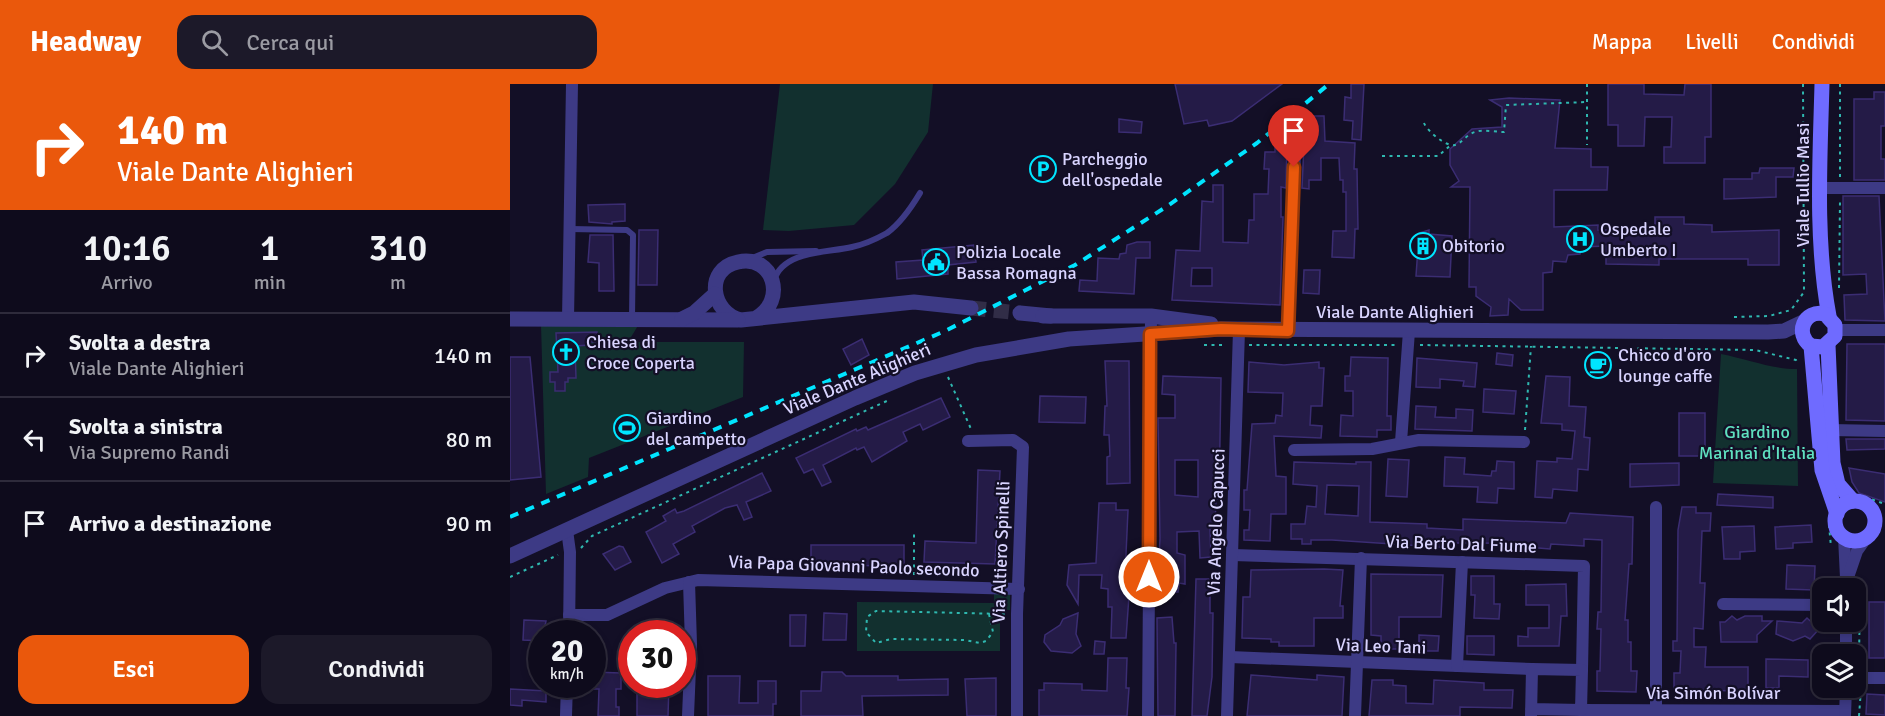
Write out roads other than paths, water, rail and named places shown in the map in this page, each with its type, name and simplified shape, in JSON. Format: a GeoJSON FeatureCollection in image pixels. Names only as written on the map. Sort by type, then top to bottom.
{"type":"FeatureCollection","features":[{"type":"Feature","properties":{"kind":"main road","name":"Viale Tullio Masi"},"geometry":{"type":"LineString","coordinates":[[1822,84],[1823,286],[1833,323]]}},
{"type":"Feature","properties":{"kind":"main road","name":"Viale Tullio Masi"},"geometry":{"type":"LineString","coordinates":[[1823,286],[1802,330],[1808,342],[1822,470],[1836,527],[1844,537]]}},
{"type":"Feature","properties":{"kind":"main road"},"geometry":{"type":"LineString","coordinates":[[1808,318],[1820,313],[1833,323],[1828,345],[1830,430],[1838,484],[1881,511],[1875,531],[1855,540],[1844,537]]}},
{"type":"Feature","properties":{"kind":"main road"},"geometry":{"type":"LineString","coordinates":[[1808,342],[1828,345]]}},
{"type":"Feature","properties":{"kind":"main road"},"geometry":{"type":"LineString","coordinates":[[1833,517],[1843,505],[1856,496]]}},
{"type":"Feature","properties":{"kind":"street"},"geometry":{"type":"LineString","coordinates":[[568,319],[572,84]]}},
{"type":"Feature","properties":{"kind":"street"},"geometry":{"type":"LineString","coordinates":[[1288,331],[1296,124]]}},
{"type":"Feature","properties":{"kind":"street"},"geometry":{"type":"LineString","coordinates":[[1821,188],[1885,188]]}},
{"type":"Feature","properties":{"kind":"street"},"geometry":{"type":"LineString","coordinates":[[677,320],[694,313],[715,294],[718,278],[723,270],[737,262],[746,261],[766,270],[773,282],[773,300],[766,311],[748,319],[726,314],[715,294]]}},
{"type":"Feature","properties":{"kind":"street"},"geometry":{"type":"LineString","coordinates":[[773,300],[796,313]]}},
{"type":"Feature","properties":{"kind":"street"},"geometry":{"type":"LineString","coordinates":[[510,319],[748,319],[914,302],[971,308]]}},
{"type":"Feature","properties":{"kind":"street"},"geometry":{"type":"LineString","coordinates":[[1020,314],[1119,322],[1131,334]]}},
{"type":"Feature","properties":{"kind":"street"},"geometry":{"type":"LineString","coordinates":[[1131,334],[1134,315]]}},
{"type":"Feature","properties":{"kind":"street"},"geometry":{"type":"LineString","coordinates":[[1043,316],[1151,316],[1202,322],[1221,329]]}},
{"type":"Feature","properties":{"kind":"street"},"geometry":{"type":"LineString","coordinates":[[1148,716],[1151,316]]}},
{"type":"Feature","properties":{"kind":"street","name":"Viale Dante Alighieri"},"geometry":{"type":"LineString","coordinates":[[1784,331],[1808,318]]}},
{"type":"Feature","properties":{"kind":"street"},"geometry":{"type":"LineString","coordinates":[[1833,323],[1885,330]]}},
{"type":"Feature","properties":{"kind":"street","name":"Viale Dante Alighieri"},"geometry":{"type":"LineString","coordinates":[[510,556],[915,373],[976,355],[1069,339],[1221,329],[1239,337],[1288,331],[1408,338],[1784,331],[1808,342]]}},
{"type":"Feature","properties":{"kind":"street","name":"Via Angelo Capucci"},"geometry":{"type":"LineString","coordinates":[[1227,716],[1239,337]]}},
{"type":"Feature","properties":{"kind":"street"},"geometry":{"type":"LineString","coordinates":[[1401,442],[1408,338]]}},
{"type":"Feature","properties":{"kind":"street"},"geometry":{"type":"LineString","coordinates":[[1830,430],[1885,431]]}},
{"type":"Feature","properties":{"kind":"street","name":"Via Altiero Spinelli"},"geometry":{"type":"LineString","coordinates":[[972,441],[1013,440],[1023,447],[1017,614],[1017,716]]}},
{"type":"Feature","properties":{"kind":"street"},"geometry":{"type":"LineString","coordinates":[[1294,450],[1372,449],[1401,442],[1524,442]]}},
{"type":"Feature","properties":{"kind":"street"},"geometry":{"type":"LineString","coordinates":[[1656,507],[1656,714]]}},
{"type":"Feature","properties":{"kind":"street"},"geometry":{"type":"LineString","coordinates":[[567,530],[570,552],[569,620]]}},
{"type":"Feature","properties":{"kind":"street"},"geometry":{"type":"LineString","coordinates":[[1849,578],[1857,552],[1875,531]]}},
{"type":"Feature","properties":{"kind":"street"},"geometry":{"type":"LineString","coordinates":[[1844,537],[1846,578]]}},
{"type":"Feature","properties":{"kind":"street","name":"Via Berto Dal Fiume"},"geometry":{"type":"LineString","coordinates":[[1233,555],[1584,566],[1582,670]]}},
{"type":"Feature","properties":{"kind":"street"},"geometry":{"type":"LineString","coordinates":[[1355,716],[1361,558]]}},
{"type":"Feature","properties":{"kind":"street"},"geometry":{"type":"LineString","coordinates":[[1456,666],[1462,562]]}},
{"type":"Feature","properties":{"kind":"street","name":"Via Papa Giovanni Paolo secondo"},"geometry":{"type":"LineString","coordinates":[[569,615],[607,615],[665,588],[698,580],[1019,589]]}},
{"type":"Feature","properties":{"kind":"street"},"geometry":{"type":"LineString","coordinates":[[688,716],[691,644],[689,582]]}},
{"type":"Feature","properties":{"kind":"street"},"geometry":{"type":"LineString","coordinates":[[1724,604],[1812,605]]}},
{"type":"Feature","properties":{"kind":"street","name":"Via Leo Tani"},"geometry":{"type":"LineString","coordinates":[[1230,657],[1358,664],[1582,670]]}},
{"type":"Feature","properties":{"kind":"street"},"geometry":{"type":"LineString","coordinates":[[1531,712],[1532,669]]}},
{"type":"Feature","properties":{"kind":"street"},"geometry":{"type":"LineString","coordinates":[[1581,710],[1582,670]]}},
{"type":"Feature","properties":{"kind":"street"},"geometry":{"type":"LineString","coordinates":[[566,716],[567,698]]}},
{"type":"Feature","properties":{"kind":"street"},"geometry":{"type":"LineString","coordinates":[[1845,713],[1846,698]]}},
{"type":"Feature","properties":{"kind":"street","name":"Via Simón Bolívar"},"geometry":{"type":"LineString","coordinates":[[1531,712],[1581,710],[1656,714],[1845,713]]}},
{"type":"Feature","properties":{"kind":"lane"},"geometry":{"type":"LineString","coordinates":[[746,261],[767,252],[794,249],[820,251],[854,247],[887,233],[907,214],[920,193]]}},
{"type":"Feature","properties":{"kind":"lane"},"geometry":{"type":"LineString","coordinates":[[570,229],[627,230],[634,237],[632,319]]}},
{"type":"Feature","properties":{"kind":"lane"},"geometry":{"type":"LineString","coordinates":[[773,282],[776,274],[785,264],[820,251]]}},
{"type":"Feature","properties":{"kind":"tunnel"},"geometry":{"type":"LineString","coordinates":[[971,308],[1020,313]]}},
{"type":"Feature","properties":{"kind":"railway"},"geometry":{"type":"LineString","coordinates":[[510,517],[945,331],[1075,265],[1169,205],[1257,143],[1329,84]]}},
{"type":"Feature","properties":{"kind":"place","name":"Parcheggio dell'ospedale"},"geometry":{"type":"Point","coordinates":[1043,169]}},
{"type":"Feature","properties":{"kind":"place","name":"Ospedale Umberto I"},"geometry":{"type":"Point","coordinates":[1580,239]}},
{"type":"Feature","properties":{"kind":"place","name":"Obitorio"},"geometry":{"type":"Point","coordinates":[1423,246]}},
{"type":"Feature","properties":{"kind":"place","name":"Polizia Locale Bassa Romagna"},"geometry":{"type":"Point","coordinates":[936,262]}},
{"type":"Feature","properties":{"kind":"place","name":"Chiesa di Croce Coperta"},"geometry":{"type":"Point","coordinates":[566,352]}},
{"type":"Feature","properties":{"kind":"place","name":"Chicco d'oro lounge caffe"},"geometry":{"type":"Point","coordinates":[1598,365]}},
{"type":"Feature","properties":{"kind":"place","name":"Giardino del campetto"},"geometry":{"type":"Point","coordinates":[627,428]}},
{"type":"Feature","properties":{"kind":"park label","name":"Giardino Marinai d'Italia"},"geometry":{"type":"Point","coordinates":[1757,442]}}]}
